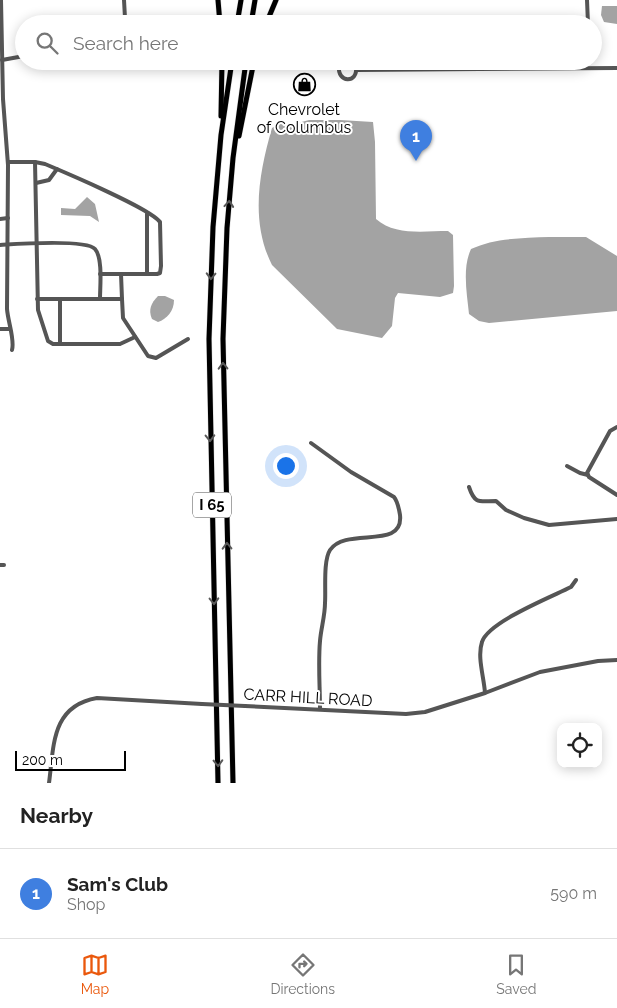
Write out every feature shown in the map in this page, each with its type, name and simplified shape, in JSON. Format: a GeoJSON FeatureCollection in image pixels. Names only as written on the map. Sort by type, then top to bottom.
{"type":"FeatureCollection","features":[{"type":"Feature","properties":{"kind":"highway"},"geometry":{"type":"LineString","coordinates":[[218,0],[219,15]]}},
{"type":"Feature","properties":{"kind":"highway"},"geometry":{"type":"LineString","coordinates":[[238,15],[240,0]]}},
{"type":"Feature","properties":{"kind":"highway"},"geometry":{"type":"LineString","coordinates":[[252,15],[254,0]]}},
{"type":"Feature","properties":{"kind":"highway"},"geometry":{"type":"LineString","coordinates":[[270,15],[276,0]]}},
{"type":"Feature","properties":{"kind":"highway"},"geometry":{"type":"LineString","coordinates":[[221,135],[222,70]]}},
{"type":"Feature","properties":{"kind":"highway","name":"I 65"},"geometry":{"type":"LineString","coordinates":[[218,783],[209,339],[213,227],[221,135],[231,70]]}},
{"type":"Feature","properties":{"kind":"highway","name":"I 65"},"geometry":{"type":"LineString","coordinates":[[233,783],[223,339],[227,228],[233,158],[245,70]]}},
{"type":"Feature","properties":{"kind":"highway"},"geometry":{"type":"LineString","coordinates":[[233,158],[237,149],[252,70]]}},
{"type":"Feature","properties":{"kind":"street"},"geometry":{"type":"LineString","coordinates":[[2,0],[3,114],[8,162],[7,309],[9,329],[14,343],[12,350]]}},
{"type":"Feature","properties":{"kind":"street"},"geometry":{"type":"LineString","coordinates":[[124,0],[125,15]]}},
{"type":"Feature","properties":{"kind":"street"},"geometry":{"type":"LineString","coordinates":[[588,0],[588,15]]}},
{"type":"Feature","properties":{"kind":"street"},"geometry":{"type":"LineString","coordinates":[[2,60],[15,58]]}},
{"type":"Feature","properties":{"kind":"street"},"geometry":{"type":"LineString","coordinates":[[602,68],[617,68]]}},
{"type":"Feature","properties":{"kind":"street"},"geometry":{"type":"LineString","coordinates":[[338,70],[342,77],[350,79],[357,70]]}},
{"type":"Feature","properties":{"kind":"street"},"geometry":{"type":"LineString","coordinates":[[8,162],[35,162],[56,169],[157,218],[160,222],[160,273],[100,274]]}},
{"type":"Feature","properties":{"kind":"street"},"geometry":{"type":"LineString","coordinates":[[35,162],[37,299],[38,310],[48,341],[53,344],[120,344],[134,336]]}},
{"type":"Feature","properties":{"kind":"street"},"geometry":{"type":"LineString","coordinates":[[36,183],[49,180],[56,169]]}},
{"type":"Feature","properties":{"kind":"street"},"geometry":{"type":"LineString","coordinates":[[147,212],[147,274]]}},
{"type":"Feature","properties":{"kind":"street"},"geometry":{"type":"LineString","coordinates":[[0,218],[8,218]]}},
{"type":"Feature","properties":{"kind":"street"},"geometry":{"type":"LineString","coordinates":[[0,245],[84,244],[94,248],[99,258],[100,299]]}},
{"type":"Feature","properties":{"kind":"street"},"geometry":{"type":"LineString","coordinates":[[121,274],[123,318],[145,353],[152,358],[188,339]]}},
{"type":"Feature","properties":{"kind":"street"},"geometry":{"type":"LineString","coordinates":[[37,299],[122,299]]}},
{"type":"Feature","properties":{"kind":"street"},"geometry":{"type":"LineString","coordinates":[[60,299],[60,344]]}},
{"type":"Feature","properties":{"kind":"street"},"geometry":{"type":"LineString","coordinates":[[0,329],[9,329]]}},
{"type":"Feature","properties":{"kind":"street"},"geometry":{"type":"LineString","coordinates":[[588,475],[587,473],[610,431],[617,427]]}},
{"type":"Feature","properties":{"kind":"street"},"geometry":{"type":"LineString","coordinates":[[310,443],[351,472],[394,497],[397,501],[401,517],[393,532],[386,536],[354,537],[336,543],[329,552],[320,642],[320,709]]}},
{"type":"Feature","properties":{"kind":"street"},"geometry":{"type":"LineString","coordinates":[[567,466],[588,475],[617,495]]}},
{"type":"Feature","properties":{"kind":"street"},"geometry":{"type":"LineString","coordinates":[[469,487],[472,496],[478,501],[496,501],[506,510],[524,518],[549,525],[617,519]]}},
{"type":"Feature","properties":{"kind":"street"},"geometry":{"type":"LineString","coordinates":[[485,693],[481,652],[482,641],[488,631],[502,621],[570,587],[576,580]]}},
{"type":"Feature","properties":{"kind":"street","name":"CARR HILL ROAD"},"geometry":{"type":"LineString","coordinates":[[49,783],[55,733],[62,719],[72,708],[87,700],[97,698],[406,714],[425,712],[485,693],[540,672],[598,661],[617,660]]}},
{"type":"Feature","properties":{"kind":"shaded area"},"geometry":{"type":"Polygon","coordinates":[[[602,6],[617,6],[617,24],[604,22],[601,15],[602,6]]]}},
{"type":"Feature","properties":{"kind":"shaded area"},"geometry":{"type":"Polygon","coordinates":[[[309,120],[373,122],[376,219],[392,228],[401,230],[420,232],[448,231],[453,235],[453,293],[440,297],[398,293],[395,298],[392,326],[382,338],[337,329],[272,265],[265,248],[259,214],[259,197],[263,162],[272,128],[279,124],[294,124],[309,120]]]}},
{"type":"Feature","properties":{"kind":"shaded area"},"geometry":{"type":"Polygon","coordinates":[[[87,197],[95,204],[99,222],[90,216],[61,215],[61,208],[75,209],[87,197]]]}},
{"type":"Feature","properties":{"kind":"shaded area"},"geometry":{"type":"Polygon","coordinates":[[[549,237],[586,237],[617,256],[617,311],[489,323],[479,321],[469,314],[466,273],[468,256],[471,249],[499,241],[549,237]]]}},
{"type":"Feature","properties":{"kind":"shaded area"},"geometry":{"type":"Polygon","coordinates":[[[158,296],[165,296],[174,300],[173,308],[169,314],[158,322],[152,319],[150,310],[158,296]]]}},
{"type":"Feature","properties":{"kind":"place","name":"Chevrolet of Columbus"},"geometry":{"type":"Point","coordinates":[304,85]}},
{"type":"Feature","properties":{"kind":"place","name":"Sam's Club"},"geometry":{"type":"Point","coordinates":[416,161]}}]}
